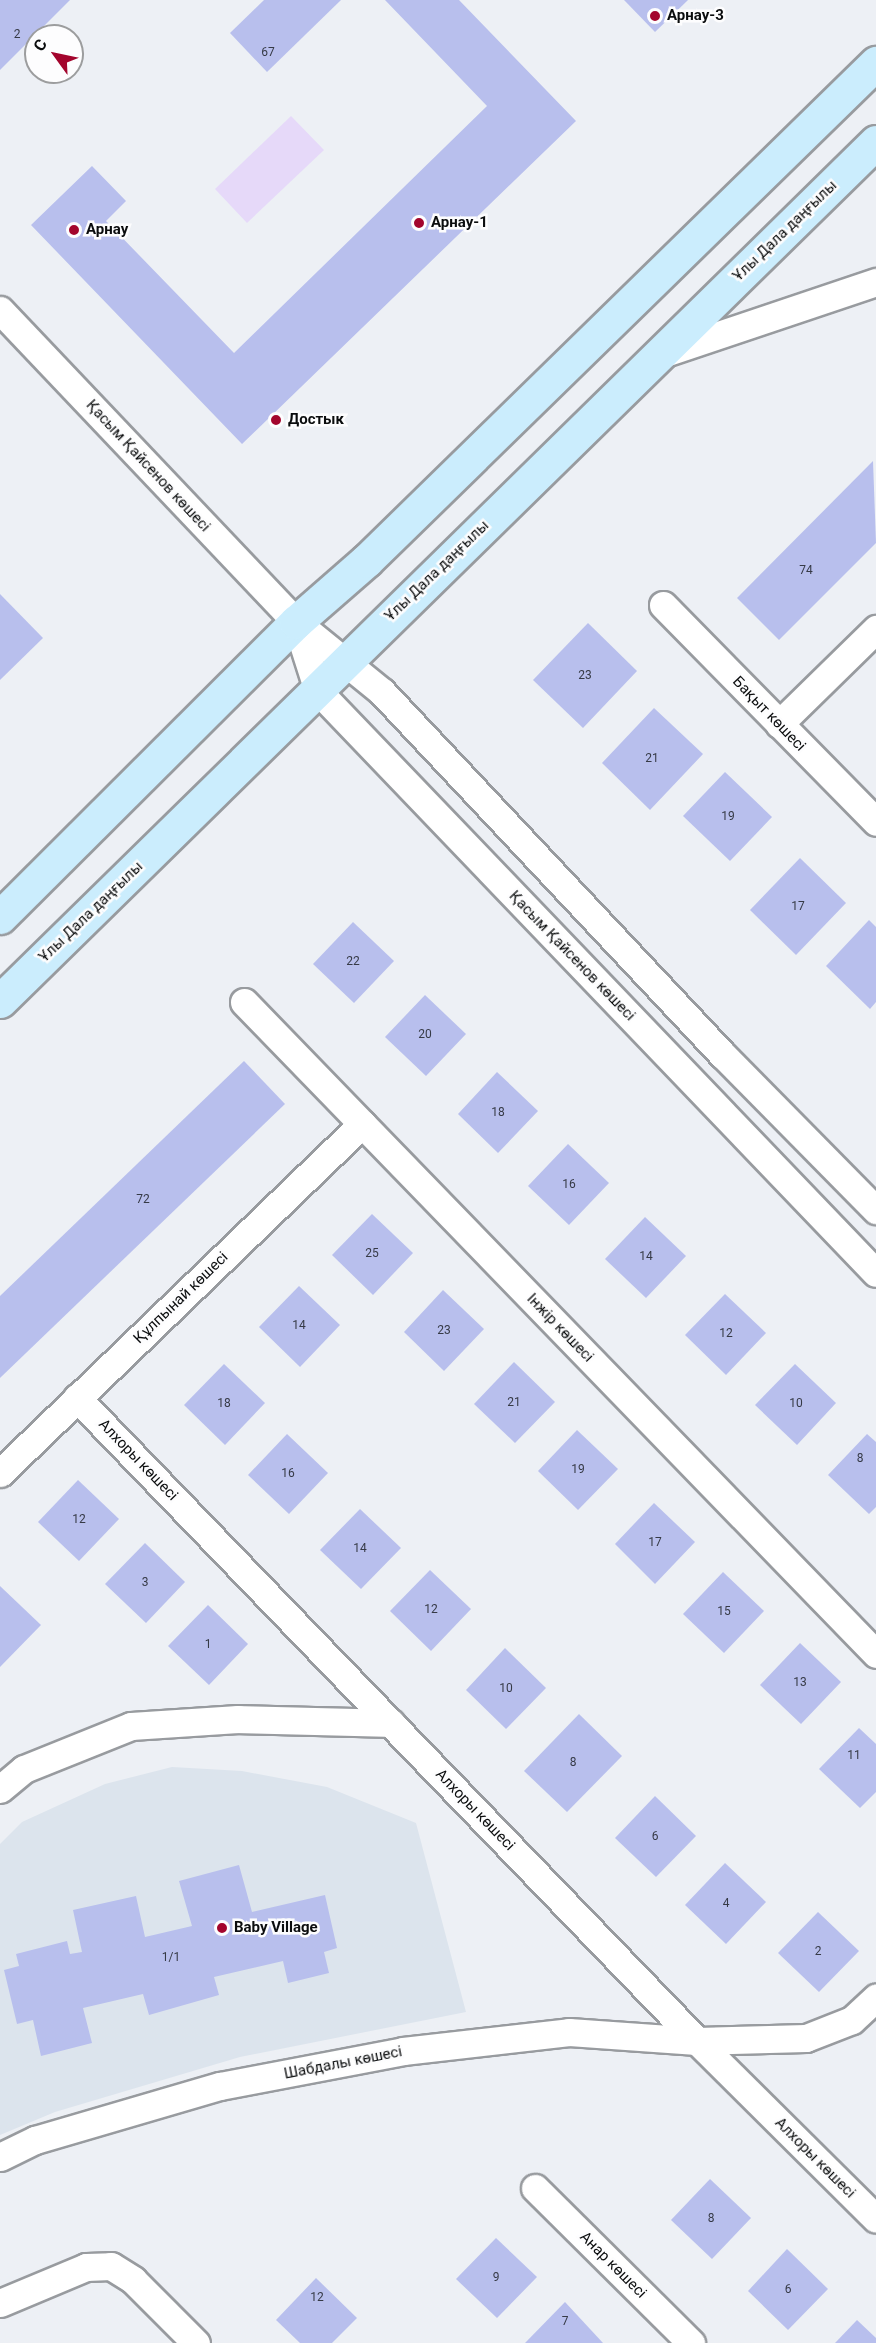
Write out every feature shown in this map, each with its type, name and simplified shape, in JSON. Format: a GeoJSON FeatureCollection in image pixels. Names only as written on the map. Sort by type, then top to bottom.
{"type":"FeatureCollection","features":[{"type":"Feature","properties":{"kind":"main road"},"geometry":{"type":"LineString","coordinates":[[0,917],[296,622],[366,561],[876,63]]}},
{"type":"Feature","properties":{"kind":"main road","name":"Ұлы Дала даңғылы"},"geometry":{"type":"LineString","coordinates":[[0,1001],[876,142]]}},
{"type":"Feature","properties":{"kind":"street"},"geometry":{"type":"LineString","coordinates":[[658,355],[876,282]]}},
{"type":"Feature","properties":{"kind":"street","name":"Қасым Қайсенов көшесі"},"geometry":{"type":"LineString","coordinates":[[0,310],[296,622],[382,692],[723,1055],[876,1210]]}},
{"type":"Feature","properties":{"kind":"street","name":"Бақыт көшесі"},"geometry":{"type":"LineString","coordinates":[[663,605],[876,822]]}},
{"type":"Feature","properties":{"kind":"street","name":"Қасым Қайсенов көшесі"},"geometry":{"type":"LineString","coordinates":[[296,622],[318,691],[876,1273]]}},
{"type":"Feature","properties":{"kind":"street"},"geometry":{"type":"LineString","coordinates":[[779,724],[876,629]]}},
{"type":"Feature","properties":{"kind":"street","name":"Інжір көшесі"},"geometry":{"type":"LineString","coordinates":[[244,1002],[876,1654]]}},
{"type":"Feature","properties":{"kind":"street","name":"Құлпынай көшесі"},"geometry":{"type":"LineString","coordinates":[[0,1473],[362,1124]]}},
{"type":"Feature","properties":{"kind":"street","name":"Алхоры көшесі"},"geometry":{"type":"LineString","coordinates":[[77,1398],[697,2041],[876,2219]]}},
{"type":"Feature","properties":{"kind":"street"},"geometry":{"type":"LineString","coordinates":[[0,1789],[24,1769],[131,1726],[238,1719],[391,1723]]}},
{"type":"Feature","properties":{"kind":"street","name":"Шабдалы көшесі"},"geometry":{"type":"LineString","coordinates":[[0,2157],[35,2140],[220,2086],[404,2051],[569,2032],[697,2041],[806,2038],[852,2020],[876,1998]]}},
{"type":"Feature","properties":{"kind":"street","name":"Анар көшесі"},"geometry":{"type":"LineString","coordinates":[[536,2188],[691,2343]]}},
{"type":"Feature","properties":{"kind":"street"},"geometry":{"type":"LineString","coordinates":[[0,2303],[86,2267],[111,2266],[133,2280],[196,2343]]}},
{"type":"Feature","properties":{"kind":"shaded area"},"geometry":{"type":"Polygon","coordinates":[[[291,116],[324,150],[247,223],[215,189],[291,116]]]}},
{"type":"Feature","properties":{"kind":"shaded area","name":"Baby Village"},"geometry":{"type":"Polygon","coordinates":[[[172,1767],[242,1771],[327,1787],[416,1823],[466,2012],[240,2057],[55,2112],[0,2135],[0,1844],[22,1822],[105,1784],[172,1767]]]}},
{"type":"Feature","properties":{"kind":"building"},"geometry":{"type":"Polygon","coordinates":[[[0,0],[70,0],[46,24],[24,24],[24,46],[0,70],[0,0]]]}},
{"type":"Feature","properties":{"kind":"building"},"geometry":{"type":"Polygon","coordinates":[[[264,0],[341,0],[267,72],[230,33],[264,0]]]}},
{"type":"Feature","properties":{"kind":"building","name":"Арнау-1"},"geometry":{"type":"Polygon","coordinates":[[[385,0],[459,0],[576,121],[242,444],[31,225],[92,166],[126,201],[106,221],[234,353],[487,106],[385,0]]]}},
{"type":"Feature","properties":{"kind":"building","name":"Арнау-3"},"geometry":{"type":"Polygon","coordinates":[[[624,0],[688,0],[655,32],[624,0]]]}},
{"type":"Feature","properties":{"kind":"building"},"geometry":{"type":"Polygon","coordinates":[[[873,461],[876,543],[779,640],[737,598],[873,461]]]}},
{"type":"Feature","properties":{"kind":"building"},"geometry":{"type":"Polygon","coordinates":[[[0,594],[43,638],[0,680],[0,594]]]}},
{"type":"Feature","properties":{"kind":"building"},"geometry":{"type":"Polygon","coordinates":[[[588,623],[637,671],[583,728],[533,680],[588,623]]]}},
{"type":"Feature","properties":{"kind":"building"},"geometry":{"type":"Polygon","coordinates":[[[654,708],[703,754],[650,810],[602,763],[654,708]]]}},
{"type":"Feature","properties":{"kind":"building"},"geometry":{"type":"Polygon","coordinates":[[[725,772],[772,817],[730,861],[683,816],[725,772]]]}},
{"type":"Feature","properties":{"kind":"building"},"geometry":{"type":"Polygon","coordinates":[[[800,858],[846,903],[796,955],[750,910],[800,858]]]}},
{"type":"Feature","properties":{"kind":"building"},"geometry":{"type":"Polygon","coordinates":[[[869,920],[876,927],[876,1002],[870,1009],[826,966],[869,920]]]}},
{"type":"Feature","properties":{"kind":"building"},"geometry":{"type":"Polygon","coordinates":[[[353,922],[394,961],[354,1003],[313,964],[353,922]]]}},
{"type":"Feature","properties":{"kind":"building"},"geometry":{"type":"Polygon","coordinates":[[[425,995],[466,1034],[426,1076],[385,1037],[425,995]]]}},
{"type":"Feature","properties":{"kind":"building"},"geometry":{"type":"Polygon","coordinates":[[[244,1061],[285,1104],[0,1378],[0,1296],[244,1061]]]}},
{"type":"Feature","properties":{"kind":"building"},"geometry":{"type":"Polygon","coordinates":[[[497,1072],[538,1111],[498,1153],[458,1114],[497,1072]]]}},
{"type":"Feature","properties":{"kind":"building"},"geometry":{"type":"Polygon","coordinates":[[[568,1144],[609,1183],[569,1225],[528,1186],[568,1144]]]}},
{"type":"Feature","properties":{"kind":"building"},"geometry":{"type":"Polygon","coordinates":[[[372,1214],[413,1253],[373,1295],[332,1255],[372,1214]]]}},
{"type":"Feature","properties":{"kind":"building"},"geometry":{"type":"Polygon","coordinates":[[[645,1217],[686,1256],[646,1298],[605,1259],[645,1217]]]}},
{"type":"Feature","properties":{"kind":"building"},"geometry":{"type":"Polygon","coordinates":[[[299,1286],[340,1325],[300,1367],[259,1327],[299,1286]]]}},
{"type":"Feature","properties":{"kind":"building"},"geometry":{"type":"Polygon","coordinates":[[[443,1290],[484,1329],[444,1371],[404,1332],[443,1290]]]}},
{"type":"Feature","properties":{"kind":"building"},"geometry":{"type":"Polygon","coordinates":[[[725,1294],[766,1333],[726,1375],[685,1335],[725,1294]]]}},
{"type":"Feature","properties":{"kind":"building"},"geometry":{"type":"Polygon","coordinates":[[[514,1362],[555,1402],[515,1443],[474,1404],[514,1362]]]}},
{"type":"Feature","properties":{"kind":"building"},"geometry":{"type":"Polygon","coordinates":[[[224,1364],[265,1403],[225,1445],[184,1405],[224,1364]]]}},
{"type":"Feature","properties":{"kind":"building"},"geometry":{"type":"Polygon","coordinates":[[[795,1364],[836,1403],[797,1445],[755,1405],[795,1364]]]}},
{"type":"Feature","properties":{"kind":"building"},"geometry":{"type":"Polygon","coordinates":[[[577,1430],[618,1469],[578,1510],[538,1471],[577,1430]]]}},
{"type":"Feature","properties":{"kind":"building"},"geometry":{"type":"Polygon","coordinates":[[[287,1434],[328,1473],[289,1514],[248,1475],[287,1434]]]}},
{"type":"Feature","properties":{"kind":"building"},"geometry":{"type":"Polygon","coordinates":[[[867,1434],[876,1442],[876,1507],[869,1514],[828,1475],[867,1434]]]}},
{"type":"Feature","properties":{"kind":"building"},"geometry":{"type":"Polygon","coordinates":[[[78,1480],[119,1519],[79,1561],[38,1522],[78,1480]]]}},
{"type":"Feature","properties":{"kind":"building"},"geometry":{"type":"Polygon","coordinates":[[[654,1503],[695,1542],[655,1584],[615,1544],[654,1503]]]}},
{"type":"Feature","properties":{"kind":"building"},"geometry":{"type":"Polygon","coordinates":[[[360,1509],[401,1548],[361,1589],[320,1550],[360,1509]]]}},
{"type":"Feature","properties":{"kind":"building"},"geometry":{"type":"Polygon","coordinates":[[[145,1543],[185,1582],[146,1623],[105,1584],[145,1543]]]}},
{"type":"Feature","properties":{"kind":"building"},"geometry":{"type":"Polygon","coordinates":[[[430,1570],[471,1609],[431,1651],[390,1611],[430,1570]]]}},
{"type":"Feature","properties":{"kind":"building"},"geometry":{"type":"Polygon","coordinates":[[[723,1572],[764,1611],[724,1653],[683,1614],[723,1572]]]}},
{"type":"Feature","properties":{"kind":"building"},"geometry":{"type":"Polygon","coordinates":[[[0,1586],[41,1625],[0,1667],[0,1586]]]}},
{"type":"Feature","properties":{"kind":"building"},"geometry":{"type":"Polygon","coordinates":[[[208,1605],[248,1644],[209,1685],[168,1646],[208,1605]]]}},
{"type":"Feature","properties":{"kind":"building"},"geometry":{"type":"Polygon","coordinates":[[[800,1643],[841,1682],[801,1724],[760,1685],[800,1643]]]}},
{"type":"Feature","properties":{"kind":"building"},"geometry":{"type":"Polygon","coordinates":[[[505,1648],[546,1688],[506,1729],[466,1690],[505,1648]]]}},
{"type":"Feature","properties":{"kind":"building"},"geometry":{"type":"Polygon","coordinates":[[[579,1714],[622,1756],[567,1812],[524,1771],[579,1714]]]}},
{"type":"Feature","properties":{"kind":"building"},"geometry":{"type":"Polygon","coordinates":[[[859,1728],[876,1744],[876,1792],[860,1808],[819,1769],[859,1728]]]}},
{"type":"Feature","properties":{"kind":"building"},"geometry":{"type":"Polygon","coordinates":[[[655,1796],[696,1836],[656,1877],[615,1838],[655,1796]]]}},
{"type":"Feature","properties":{"kind":"building"},"geometry":{"type":"Polygon","coordinates":[[[725,1863],[766,1902],[726,1944],[685,1905],[725,1863]]]}},
{"type":"Feature","properties":{"kind":"building"},"geometry":{"type":"Polygon","coordinates":[[[239,1865],[252,1912],[325,1895],[337,1948],[324,1952],[329,1973],[288,1983],[283,1961],[214,1977],[219,1995],[149,2015],[143,1994],[83,2008],[92,2043],[41,2056],[33,2020],[17,2024],[4,1970],[19,1966],[16,1954],[67,1941],[70,1954],[82,1952],[73,1910],[136,1896],[145,1937],[192,1926],[179,1881],[239,1865]]]}},
{"type":"Feature","properties":{"kind":"building"},"geometry":{"type":"Polygon","coordinates":[[[818,1912],[859,1951],[819,1992],[778,1953],[818,1912]]]}},
{"type":"Feature","properties":{"kind":"building"},"geometry":{"type":"Polygon","coordinates":[[[710,2179],[751,2218],[712,2259],[671,2220],[710,2179]]]}},
{"type":"Feature","properties":{"kind":"building"},"geometry":{"type":"Polygon","coordinates":[[[496,2238],[537,2277],[497,2318],[456,2279],[496,2238]]]}},
{"type":"Feature","properties":{"kind":"building"},"geometry":{"type":"Polygon","coordinates":[[[787,2249],[828,2289],[788,2330],[748,2291],[787,2249]]]}},
{"type":"Feature","properties":{"kind":"building"},"geometry":{"type":"Polygon","coordinates":[[[316,2278],[357,2318],[332,2343],[300,2343],[276,2320],[316,2278]]]}},
{"type":"Feature","properties":{"kind":"building"},"geometry":{"type":"Polygon","coordinates":[[[565,2302],[603,2343],[525,2343],[565,2302]]]}},
{"type":"Feature","properties":{"kind":"building"},"geometry":{"type":"Polygon","coordinates":[[[857,2320],[876,2338],[876,2343],[835,2343],[857,2320]]]}},
{"type":"Feature","properties":{"kind":"place","name":"Арнау-3"},"geometry":{"type":"Point","coordinates":[655,16]}},
{"type":"Feature","properties":{"kind":"place","name":"Арнау-1"},"geometry":{"type":"Point","coordinates":[419,223]}},
{"type":"Feature","properties":{"kind":"place","name":"Арнау"},"geometry":{"type":"Point","coordinates":[74,230]}},
{"type":"Feature","properties":{"kind":"place","name":"Достык"},"geometry":{"type":"Point","coordinates":[276,420]}},
{"type":"Feature","properties":{"kind":"place","name":"Baby Village"},"geometry":{"type":"Point","coordinates":[222,1928]}}]}
